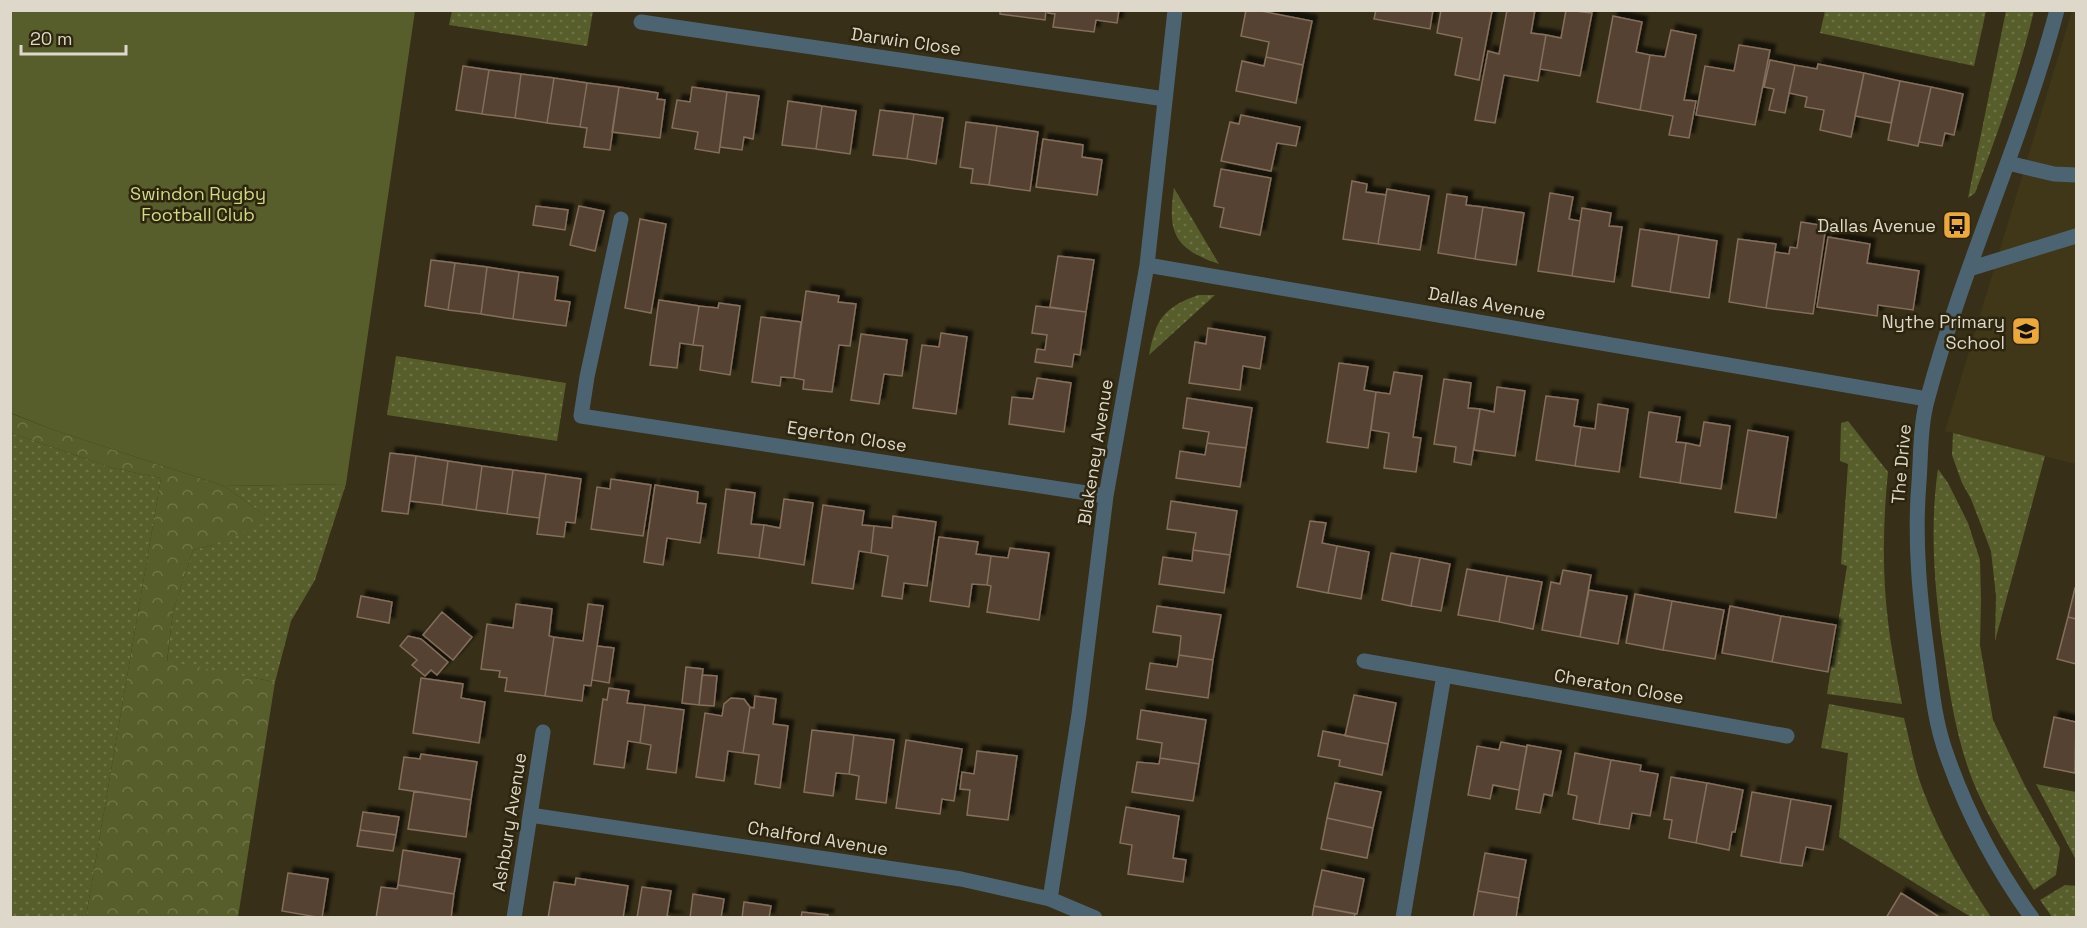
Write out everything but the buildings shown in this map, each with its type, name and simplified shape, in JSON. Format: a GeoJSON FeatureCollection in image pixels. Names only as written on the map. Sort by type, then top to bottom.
{"type":"FeatureCollection","features":[{"type":"Feature","properties":{"kind":"street","name":"Blakeney Avenue"},"geometry":{"type":"LineString","coordinates":[[1050,898],[1079,714],[1106,496],[1147,265],[1175,10]]}},
{"type":"Feature","properties":{"kind":"street","name":"The Drive"},"geometry":{"type":"LineString","coordinates":[[2032,918],[1986,845],[1961,792],[1935,716],[1919,593],[1916,514],[1927,399],[2008,163],[2057,10]]}},
{"type":"Feature","properties":{"kind":"street","name":"Darwin Close"},"geometry":{"type":"LineString","coordinates":[[641,22],[1165,99]]}},
{"type":"Feature","properties":{"kind":"street"},"geometry":{"type":"LineString","coordinates":[[2008,163],[2054,174],[2076,175]]}},
{"type":"Feature","properties":{"kind":"street","name":"Egerton Close"},"geometry":{"type":"LineString","coordinates":[[621,219],[587,377],[581,416],[1106,496]]}},
{"type":"Feature","properties":{"kind":"street"},"geometry":{"type":"LineString","coordinates":[[1970,269],[2076,236]]}},
{"type":"Feature","properties":{"kind":"street","name":"Dallas Avenue"},"geometry":{"type":"LineString","coordinates":[[1147,265],[1927,399]]}},
{"type":"Feature","properties":{"kind":"street","name":"Cheraton Close"},"geometry":{"type":"LineString","coordinates":[[1364,662],[1787,736]]}},
{"type":"Feature","properties":{"kind":"street"},"geometry":{"type":"LineString","coordinates":[[1403,918],[1444,675]]}},
{"type":"Feature","properties":{"kind":"street","name":"Ashbury Avenue"},"geometry":{"type":"LineString","coordinates":[[513,918],[543,732]]}},
{"type":"Feature","properties":{"kind":"street","name":"Chalford Avenue"},"geometry":{"type":"LineString","coordinates":[[530,815],[961,879],[1050,898],[1095,918]]}},
{"type":"Feature","properties":{"kind":"shaded area","name":"Nythe Primary School"},"geometry":{"type":"Polygon","coordinates":[[[2072,11],[2076,11],[2076,464],[1945,431],[2072,11]]]}},
{"type":"Feature","properties":{"kind":"green space"},"geometry":{"type":"Polygon","coordinates":[[[452,10],[593,11],[587,46],[449,25],[452,10]]]}},
{"type":"Feature","properties":{"kind":"green space"},"geometry":{"type":"Polygon","coordinates":[[[1825,10],[1986,11],[1974,66],[1820,33],[1825,10]]]}},
{"type":"Feature","properties":{"kind":"green space","name":"Swindon Rugby Football Club"},"geometry":{"type":"Polygon","coordinates":[[[10,11],[415,11],[346,484],[224,486],[51,429],[11,413],[10,11]]]}},
{"type":"Feature","properties":{"kind":"green space"},"geometry":{"type":"Polygon","coordinates":[[[2006,11],[2034,11],[2000,125],[1975,193],[1968,198],[2006,11]]]}},
{"type":"Feature","properties":{"kind":"green space"},"geometry":{"type":"Polygon","coordinates":[[[1174,188],[1219,264],[1192,252],[1177,237],[1172,217],[1174,188]]]}},
{"type":"Feature","properties":{"kind":"green space"},"geometry":{"type":"Polygon","coordinates":[[[1198,295],[1215,295],[1149,355],[1155,332],[1163,316],[1177,305],[1198,295]]]}},
{"type":"Feature","properties":{"kind":"green space"},"geometry":{"type":"Polygon","coordinates":[[[396,356],[566,383],[557,441],[387,415],[396,356]]]}},
{"type":"Feature","properties":{"kind":"green space"},"geometry":{"type":"Polygon","coordinates":[[[10,413],[51,429],[224,486],[265,515],[264,523],[213,545],[193,550],[173,611],[167,661],[275,682],[238,917],[86,917],[161,478],[113,468],[11,433],[10,413]]]}},
{"type":"Feature","properties":{"kind":"green space"},"geometry":{"type":"Polygon","coordinates":[[[1848,421],[1888,472],[1884,528],[1886,603],[1902,704],[1827,694],[1847,566],[1841,564],[1848,464],[1840,461],[1841,423],[1848,421]]]}},
{"type":"Feature","properties":{"kind":"green space"},"geometry":{"type":"Polygon","coordinates":[[[11,433],[113,468],[161,478],[86,917],[11,918],[11,433]]]}},
{"type":"Feature","properties":{"kind":"green space"},"geometry":{"type":"Polygon","coordinates":[[[1953,433],[2045,456],[1995,641],[1996,596],[1991,551],[1952,455],[1953,433]]]}},
{"type":"Feature","properties":{"kind":"green space"},"geometry":{"type":"Polygon","coordinates":[[[1938,469],[1948,483],[1968,523],[1980,560],[1980,645],[1993,720],[2025,786],[2060,848],[2056,875],[2034,890],[1985,808],[1972,779],[1958,733],[1946,671],[1936,586],[1934,516],[1938,469]]]}},
{"type":"Feature","properties":{"kind":"green space"},"geometry":{"type":"Polygon","coordinates":[[[346,484],[315,580],[291,621],[275,682],[167,662],[173,611],[193,550],[213,545],[265,515],[224,486],[346,484]]]}},
{"type":"Feature","properties":{"kind":"green space"},"geometry":{"type":"Polygon","coordinates":[[[1829,704],[1904,718],[1917,772],[1937,824],[1971,887],[1991,917],[1971,917],[1839,837],[1848,753],[1821,748],[1829,704]]]}},
{"type":"Feature","properties":{"kind":"green space"},"geometry":{"type":"Polygon","coordinates":[[[2036,784],[2076,792],[2076,860],[2036,784]]]}},
{"type":"Feature","properties":{"kind":"green space"},"geometry":{"type":"Polygon","coordinates":[[[2065,885],[2076,886],[2076,917],[2052,917],[2040,900],[2065,885]]]}},
{"type":"Feature","properties":{"kind":"place","name":"Dallas Avenue"},"geometry":{"type":"Point","coordinates":[1957,225]}},
{"type":"Feature","properties":{"kind":"place","name":"Nythe Primary School"},"geometry":{"type":"Point","coordinates":[2026,331]}}]}
